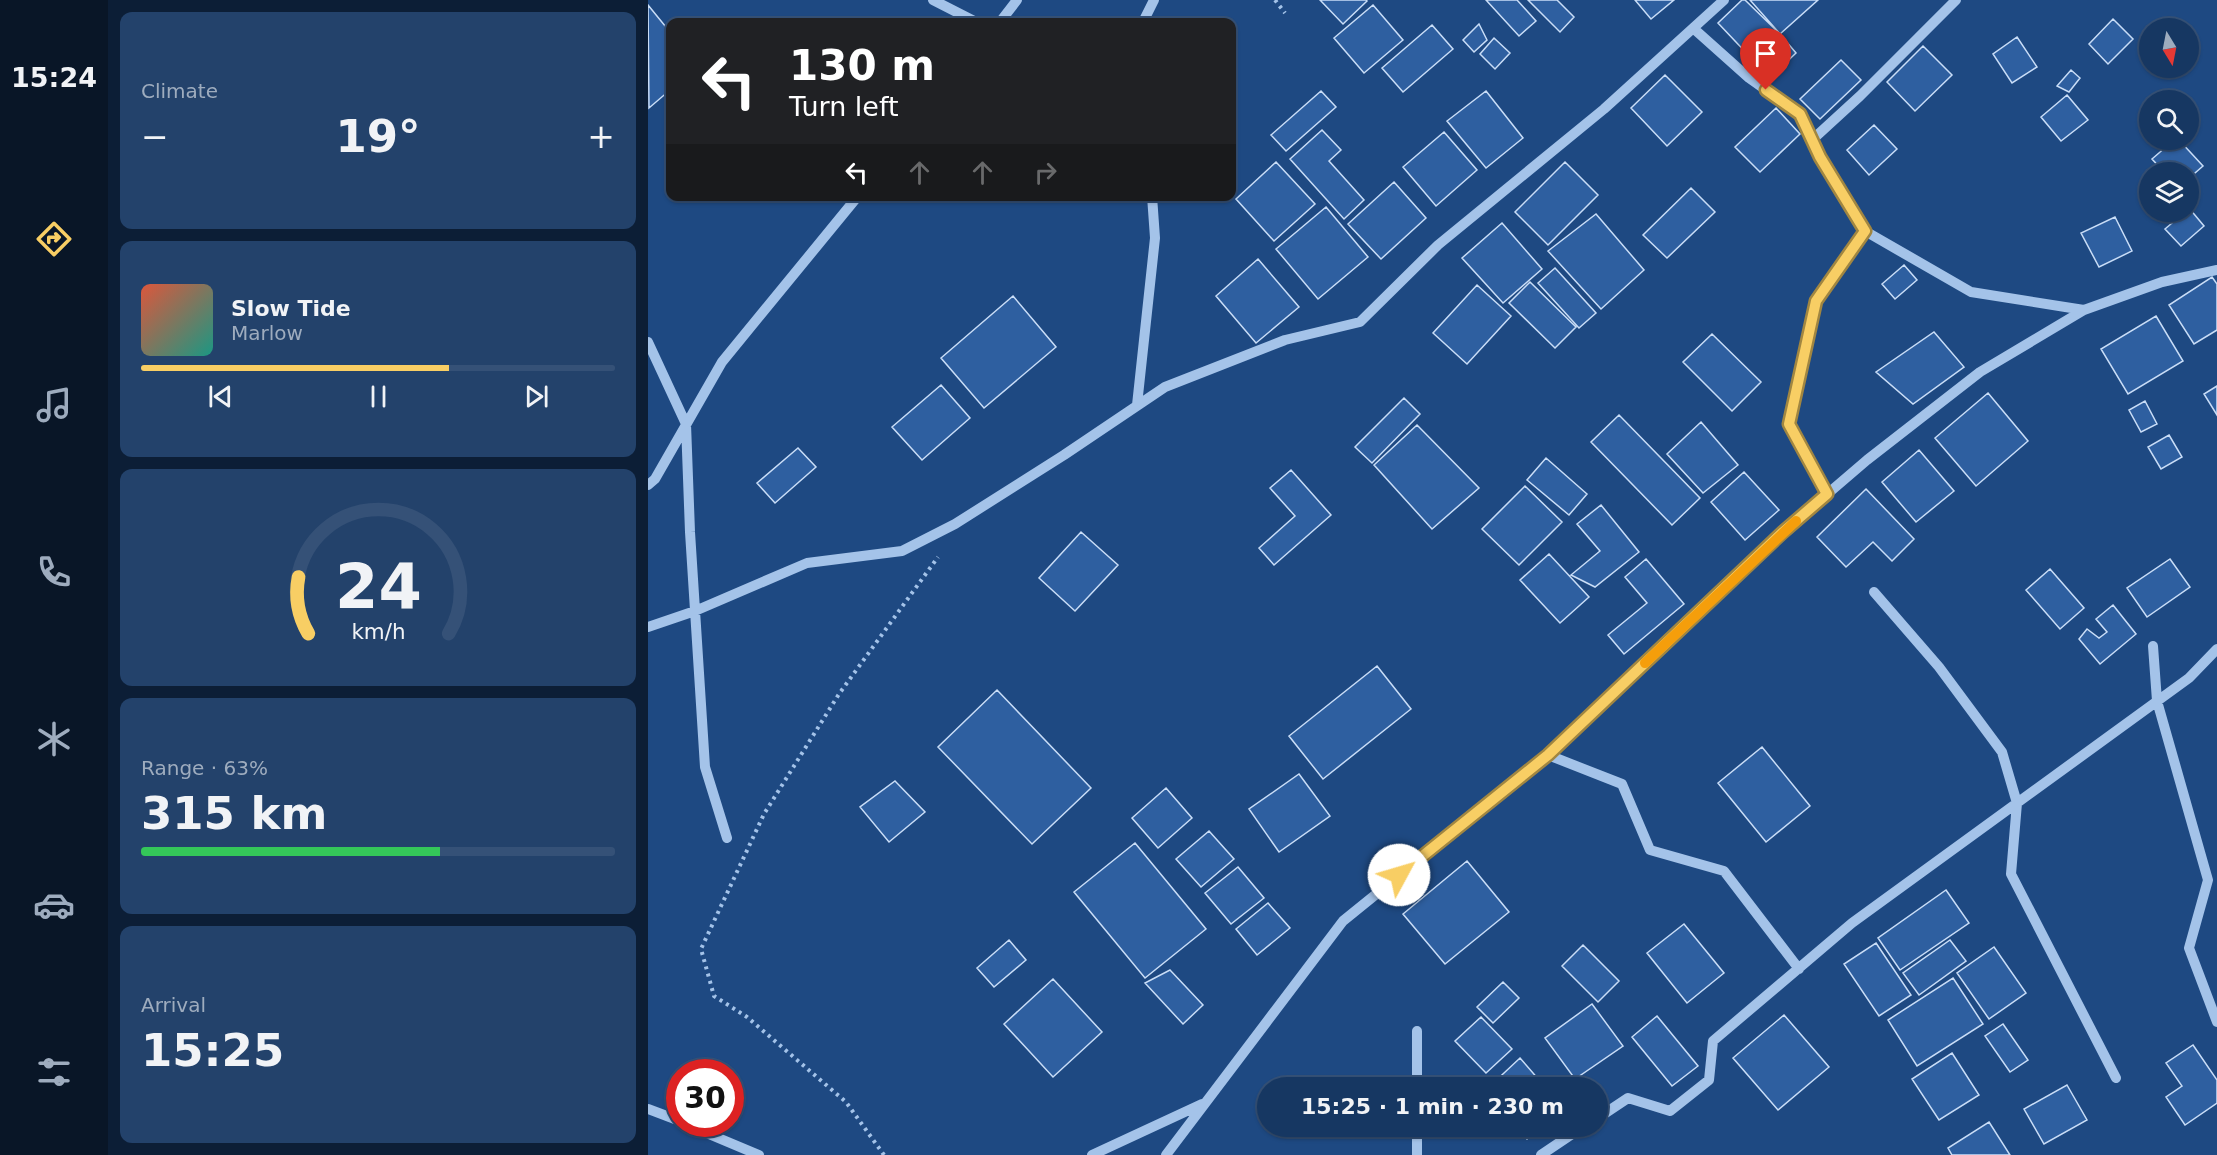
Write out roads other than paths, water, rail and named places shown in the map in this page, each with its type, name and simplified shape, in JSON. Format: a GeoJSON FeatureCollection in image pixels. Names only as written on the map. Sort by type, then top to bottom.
{"type":"FeatureCollection","features":[{"type":"Feature","properties":{"kind":"street"},"geometry":{"type":"LineString","coordinates":[[933,0],[968,18]]}},
{"type":"Feature","properties":{"kind":"street"},"geometry":{"type":"LineString","coordinates":[[1003,18],[1017,0]]}},
{"type":"Feature","properties":{"kind":"street"},"geometry":{"type":"LineString","coordinates":[[1145,18],[1154,0]]}},
{"type":"Feature","properties":{"kind":"street"},"geometry":{"type":"LineString","coordinates":[[648,627],[695,611],[807,563],[902,551],[955,524],[1165,387],[1285,340],[1360,322],[1438,245],[1604,109],[1724,0]]}},
{"type":"Feature","properties":{"kind":"street"},"geometry":{"type":"LineString","coordinates":[[1812,140],[1860,96],[1956,0]]}},
{"type":"Feature","properties":{"kind":"street"},"geometry":{"type":"LineString","coordinates":[[1693,28],[1749,78],[1800,114],[1812,140],[1865,231],[1971,292],[2084,310]]}},
{"type":"Feature","properties":{"kind":"street"},"geometry":{"type":"LineString","coordinates":[[648,485],[655,479],[722,362],[854,201]]}},
{"type":"Feature","properties":{"kind":"street"},"geometry":{"type":"LineString","coordinates":[[1137,405],[1155,238],[1152,201]]}},
{"type":"Feature","properties":{"kind":"street"},"geometry":{"type":"LineString","coordinates":[[1827,494],[1789,424],[1816,301],[1865,231]]}},
{"type":"Feature","properties":{"kind":"street"},"geometry":{"type":"LineString","coordinates":[[1166,1155],[1343,921],[1548,755],[1783,532],[1827,494],[1980,372],[2084,310],[2162,282],[2217,270]]}},
{"type":"Feature","properties":{"kind":"street"},"geometry":{"type":"LineString","coordinates":[[648,342],[686,424],[705,767],[727,838]]}},
{"type":"Feature","properties":{"kind":"street"},"geometry":{"type":"LineString","coordinates":[[1874,592],[1939,667],[2002,752],[2017,803],[2012,874],[2116,1078]]}},
{"type":"Feature","properties":{"kind":"street"},"geometry":{"type":"LineString","coordinates":[[2153,646],[2157,701],[2208,880],[2189,948],[2217,1022]]}},
{"type":"Feature","properties":{"kind":"street"},"geometry":{"type":"LineString","coordinates":[[1608,1111],[1628,1098],[1670,1111],[1709,1080],[1713,1041],[1852,924],[2189,678],[2217,649]]}},
{"type":"Feature","properties":{"kind":"street"},"geometry":{"type":"LineString","coordinates":[[1548,755],[1622,784],[1650,850],[1724,871],[1799,969]]}},
{"type":"Feature","properties":{"kind":"street"},"geometry":{"type":"LineString","coordinates":[[1417,1030],[1417,1077]]}},
{"type":"Feature","properties":{"kind":"street"},"geometry":{"type":"LineString","coordinates":[[1092,1155],[1205,1103]]}},
{"type":"Feature","properties":{"kind":"street"},"geometry":{"type":"LineString","coordinates":[[648,1109],[666,1116]]}},
{"type":"Feature","properties":{"kind":"street"},"geometry":{"type":"LineString","coordinates":[[716,1137],[759,1155]]}},
{"type":"Feature","properties":{"kind":"street"},"geometry":{"type":"LineString","coordinates":[[1417,1137],[1417,1155]]}},
{"type":"Feature","properties":{"kind":"street"},"geometry":{"type":"LineString","coordinates":[[1541,1155],[1568,1137]]}}]}
